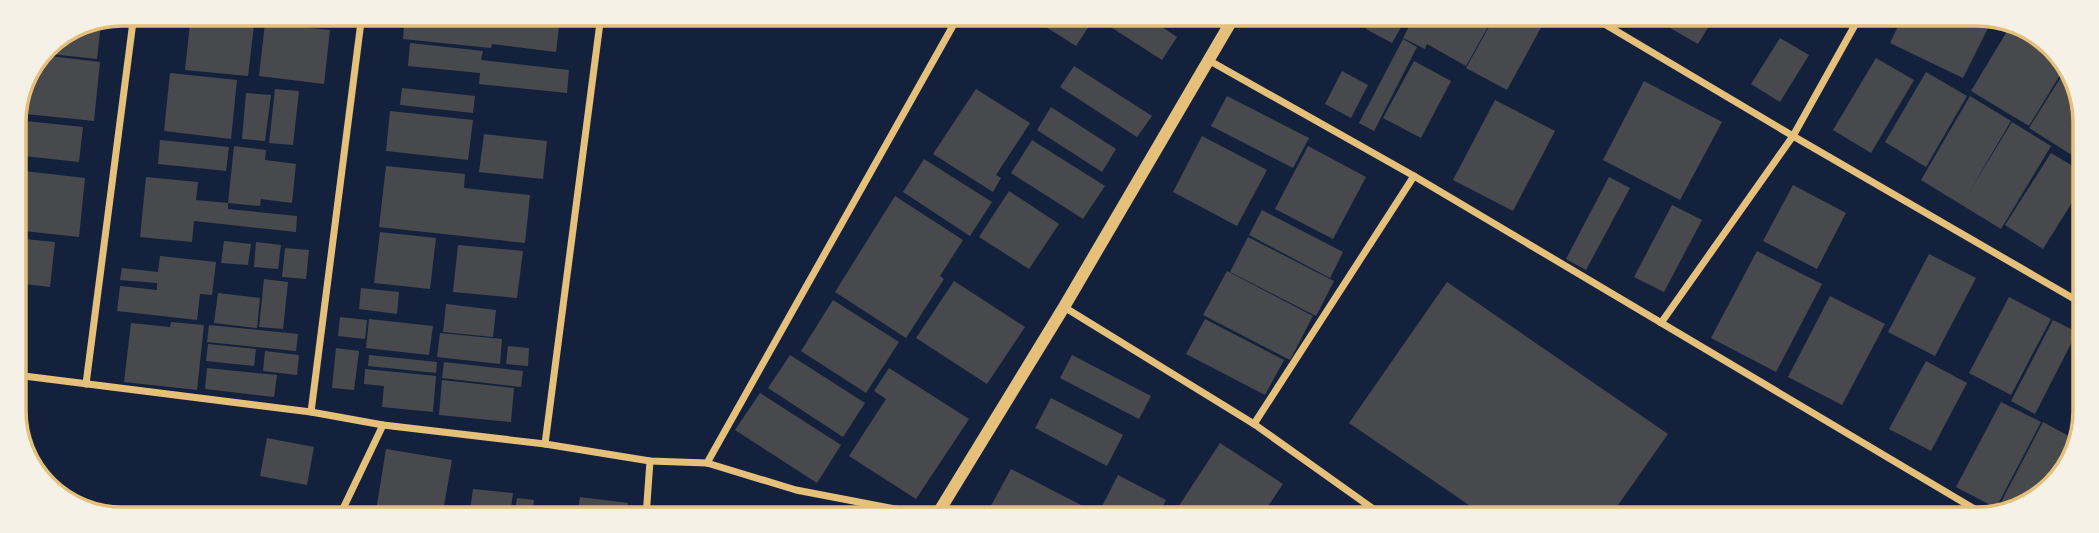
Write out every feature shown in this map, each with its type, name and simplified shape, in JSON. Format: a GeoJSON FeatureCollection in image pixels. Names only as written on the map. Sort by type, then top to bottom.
{"type":"FeatureCollection","features":[{"type":"Feature","properties":{"kind":"street"},"geometry":{"type":"LineString","coordinates":[[86,384],[132,26]]}},
{"type":"Feature","properties":{"kind":"street"},"geometry":{"type":"LineString","coordinates":[[311,412],[360,26]]}},
{"type":"Feature","properties":{"kind":"street"},"geometry":{"type":"LineString","coordinates":[[545,444],[600,26]]}},
{"type":"Feature","properties":{"kind":"street"},"geometry":{"type":"LineString","coordinates":[[707,463],[953,26]]}},
{"type":"Feature","properties":{"kind":"street"},"geometry":{"type":"LineString","coordinates":[[942,507],[1064,307],[1229,26]]}},
{"type":"Feature","properties":{"kind":"street"},"geometry":{"type":"LineString","coordinates":[[1608,26],[2073,298]]}},
{"type":"Feature","properties":{"kind":"street"},"geometry":{"type":"LineString","coordinates":[[1661,323],[1793,136],[1854,26]]}},
{"type":"Feature","properties":{"kind":"street"},"geometry":{"type":"LineString","coordinates":[[1210,61],[1414,176],[1971,507]]}},
{"type":"Feature","properties":{"kind":"street"},"geometry":{"type":"LineString","coordinates":[[1254,424],[1414,176]]}},
{"type":"Feature","properties":{"kind":"street"},"geometry":{"type":"LineString","coordinates":[[1064,307],[1254,424],[1371,507]]}},
{"type":"Feature","properties":{"kind":"street"},"geometry":{"type":"LineString","coordinates":[[26,376],[311,412],[383,425],[545,444],[650,461],[707,463],[796,490],[884,507]]}},
{"type":"Feature","properties":{"kind":"street"},"geometry":{"type":"LineString","coordinates":[[344,507],[383,425]]}},
{"type":"Feature","properties":{"kind":"street"},"geometry":{"type":"LineString","coordinates":[[647,507],[650,461]]}},
{"type":"Feature","properties":{"kind":"building"},"geometry":{"type":"Polygon","coordinates":[[[190,26],[254,26],[248,76],[185,70],[190,26]]]}},
{"type":"Feature","properties":{"kind":"building"},"geometry":{"type":"Polygon","coordinates":[[[265,26],[330,30],[324,84],[259,76],[265,26]]]}},
{"type":"Feature","properties":{"kind":"building"},"geometry":{"type":"Polygon","coordinates":[[[404,26],[559,26],[556,52],[492,44],[491,48],[403,39],[404,26]]]}},
{"type":"Feature","properties":{"kind":"building"},"geometry":{"type":"Polygon","coordinates":[[[1044,26],[1089,26],[1076,46],[1044,26]]]}},
{"type":"Feature","properties":{"kind":"building"},"geometry":{"type":"Polygon","coordinates":[[[1109,26],[1160,26],[1177,37],[1162,60],[1109,26]]]}},
{"type":"Feature","properties":{"kind":"building"},"geometry":{"type":"Polygon","coordinates":[[[1368,26],[1402,26],[1392,43],[1366,29],[1368,26]]]}},
{"type":"Feature","properties":{"kind":"building"},"geometry":{"type":"Polygon","coordinates":[[[1409,26],[1488,26],[1466,66],[1427,44],[1425,49],[1403,38],[1409,26]]]}},
{"type":"Feature","properties":{"kind":"building"},"geometry":{"type":"Polygon","coordinates":[[[1489,26],[1542,26],[1507,90],[1466,68],[1489,26]]]}},
{"type":"Feature","properties":{"kind":"building"},"geometry":{"type":"Polygon","coordinates":[[[1667,26],[1709,26],[1698,44],[1667,26]]]}},
{"type":"Feature","properties":{"kind":"building"},"geometry":{"type":"Polygon","coordinates":[[[1898,26],[1988,27],[1963,78],[1890,43],[1898,26]]]}},
{"type":"Feature","properties":{"kind":"building"},"geometry":{"type":"Polygon","coordinates":[[[100,29],[97,59],[54,54],[69,42],[100,29]]]}},
{"type":"Feature","properties":{"kind":"building"},"geometry":{"type":"Polygon","coordinates":[[[2007,31],[2045,54],[2060,75],[2029,126],[1971,91],[2007,31]]]}},
{"type":"Feature","properties":{"kind":"building"},"geometry":{"type":"Polygon","coordinates":[[[1780,38],[1809,55],[1780,102],[1751,84],[1780,38]]]}},
{"type":"Feature","properties":{"kind":"building"},"geometry":{"type":"Polygon","coordinates":[[[1403,39],[1417,47],[1374,131],[1359,123],[1403,39]]]}},
{"type":"Feature","properties":{"kind":"building"},"geometry":{"type":"Polygon","coordinates":[[[410,43],[483,51],[481,60],[569,70],[567,93],[479,84],[480,73],[408,66],[410,43]]]}},
{"type":"Feature","properties":{"kind":"building"},"geometry":{"type":"Polygon","coordinates":[[[52,56],[100,62],[94,121],[26,114],[34,86],[52,56]]]}},
{"type":"Feature","properties":{"kind":"building"},"geometry":{"type":"Polygon","coordinates":[[[1876,58],[1914,80],[1871,153],[1833,130],[1876,58]]]}},
{"type":"Feature","properties":{"kind":"building"},"geometry":{"type":"Polygon","coordinates":[[[1414,61],[1451,81],[1421,138],[1383,118],[1414,61]]]}},
{"type":"Feature","properties":{"kind":"building"},"geometry":{"type":"Polygon","coordinates":[[[1074,66],[1152,116],[1137,137],[1060,87],[1074,66]]]}},
{"type":"Feature","properties":{"kind":"building"},"geometry":{"type":"Polygon","coordinates":[[[1342,71],[1368,85],[1351,118],[1325,104],[1342,71]]]}},
{"type":"Feature","properties":{"kind":"building"},"geometry":{"type":"Polygon","coordinates":[[[1926,72],[1967,96],[1926,167],[1885,142],[1926,72]]]}},
{"type":"Feature","properties":{"kind":"building"},"geometry":{"type":"Polygon","coordinates":[[[170,73],[237,80],[231,139],[164,131],[170,73]]]}},
{"type":"Feature","properties":{"kind":"building"},"geometry":{"type":"Polygon","coordinates":[[[2061,77],[2071,104],[2073,156],[2029,128],[2061,77]]]}},
{"type":"Feature","properties":{"kind":"building"},"geometry":{"type":"Polygon","coordinates":[[[1644,81],[1722,122],[1680,200],[1603,160],[1644,81]]]}},
{"type":"Feature","properties":{"kind":"building"},"geometry":{"type":"Polygon","coordinates":[[[402,88],[475,96],[473,113],[400,105],[402,88]]]}},
{"type":"Feature","properties":{"kind":"building"},"geometry":{"type":"Polygon","coordinates":[[[275,89],[299,91],[293,145],[269,143],[275,89]]]}},
{"type":"Feature","properties":{"kind":"building"},"geometry":{"type":"Polygon","coordinates":[[[976,89],[1030,123],[996,175],[1001,178],[993,192],[933,154],[976,89]]]}},
{"type":"Feature","properties":{"kind":"building"},"geometry":{"type":"Polygon","coordinates":[[[246,93],[271,95],[265,141],[242,139],[246,93]]]}},
{"type":"Feature","properties":{"kind":"building"},"geometry":{"type":"Polygon","coordinates":[[[1227,96],[1309,138],[1293,168],[1211,126],[1227,96]]]}},
{"type":"Feature","properties":{"kind":"building"},"geometry":{"type":"Polygon","coordinates":[[[1970,96],[2011,121],[1968,194],[2012,122],[2051,146],[2001,229],[1921,180],[1970,96]]]}},
{"type":"Feature","properties":{"kind":"building"},"geometry":{"type":"Polygon","coordinates":[[[1495,100],[1555,131],[1513,211],[1453,180],[1495,100]]]}},
{"type":"Feature","properties":{"kind":"building"},"geometry":{"type":"Polygon","coordinates":[[[1051,107],[1116,149],[1102,172],[1037,130],[1051,107]]]}},
{"type":"Feature","properties":{"kind":"building"},"geometry":{"type":"Polygon","coordinates":[[[390,111],[473,120],[468,160],[386,151],[390,111]]]}},
{"type":"Feature","properties":{"kind":"building"},"geometry":{"type":"Polygon","coordinates":[[[26,121],[83,127],[79,162],[26,156],[26,121]]]}},
{"type":"Feature","properties":{"kind":"building"},"geometry":{"type":"Polygon","coordinates":[[[484,134],[547,141],[543,179],[479,172],[484,134]]]}},
{"type":"Feature","properties":{"kind":"building"},"geometry":{"type":"Polygon","coordinates":[[[1202,136],[1267,170],[1237,226],[1173,192],[1202,136]]]}},
{"type":"Feature","properties":{"kind":"building"},"geometry":{"type":"Polygon","coordinates":[[[160,140],[229,147],[226,171],[158,164],[160,140]]]}},
{"type":"Feature","properties":{"kind":"building"},"geometry":{"type":"Polygon","coordinates":[[[1032,140],[1105,186],[1083,219],[1011,173],[1032,140]]]}},
{"type":"Feature","properties":{"kind":"building"},"geometry":{"type":"Polygon","coordinates":[[[234,146],[266,150],[265,160],[296,164],[292,203],[261,199],[260,206],[228,203],[234,146]]]}},
{"type":"Feature","properties":{"kind":"building"},"geometry":{"type":"Polygon","coordinates":[[[1308,146],[1366,177],[1333,239],[1275,209],[1308,146]]]}},
{"type":"Feature","properties":{"kind":"building"},"geometry":{"type":"Polygon","coordinates":[[[2051,153],[2073,166],[2073,201],[2043,249],[2005,225],[2051,153]]]}},
{"type":"Feature","properties":{"kind":"building"},"geometry":{"type":"Polygon","coordinates":[[[924,159],[992,202],[970,236],[903,192],[924,159]]]}},
{"type":"Feature","properties":{"kind":"building"},"geometry":{"type":"Polygon","coordinates":[[[386,166],[465,174],[464,188],[530,195],[525,243],[379,227],[386,166]]]}},
{"type":"Feature","properties":{"kind":"building"},"geometry":{"type":"Polygon","coordinates":[[[26,171],[85,178],[79,237],[26,231],[26,171]]]}},
{"type":"Feature","properties":{"kind":"building"},"geometry":{"type":"Polygon","coordinates":[[[146,177],[198,182],[196,200],[228,203],[228,209],[297,216],[296,232],[194,221],[192,242],[140,237],[146,177]]]}},
{"type":"Feature","properties":{"kind":"building"},"geometry":{"type":"Polygon","coordinates":[[[1609,177],[1630,188],[1586,270],[1566,259],[1609,177]]]}},
{"type":"Feature","properties":{"kind":"building"},"geometry":{"type":"Polygon","coordinates":[[[1793,185],[1846,213],[1817,269],[1763,241],[1793,185]]]}},
{"type":"Feature","properties":{"kind":"building"},"geometry":{"type":"Polygon","coordinates":[[[1009,191],[1059,224],[1029,269],[979,237],[1009,191]]]}},
{"type":"Feature","properties":{"kind":"building"},"geometry":{"type":"Polygon","coordinates":[[[895,196],[963,240],[940,276],[944,279],[906,338],[835,292],[895,196]]]}},
{"type":"Feature","properties":{"kind":"building"},"geometry":{"type":"Polygon","coordinates":[[[1672,205],[1702,220],[1664,292],[1634,277],[1672,205]]]}},
{"type":"Feature","properties":{"kind":"building"},"geometry":{"type":"Polygon","coordinates":[[[1262,210],[1343,252],[1330,278],[1249,235],[1262,210]]]}},
{"type":"Feature","properties":{"kind":"building"},"geometry":{"type":"Polygon","coordinates":[[[380,232],[436,238],[430,289],[374,283],[380,232]]]}},
{"type":"Feature","properties":{"kind":"building"},"geometry":{"type":"Polygon","coordinates":[[[1248,237],[1334,281],[1316,316],[1230,272],[1248,237]]]}},
{"type":"Feature","properties":{"kind":"building"},"geometry":{"type":"Polygon","coordinates":[[[26,239],[55,242],[50,287],[26,284],[26,239]]]}},
{"type":"Feature","properties":{"kind":"building"},"geometry":{"type":"Polygon","coordinates":[[[224,241],[251,244],[248,265],[221,263],[224,241]]]}},
{"type":"Feature","properties":{"kind":"building"},"geometry":{"type":"Polygon","coordinates":[[[256,242],[281,245],[278,269],[254,267],[256,242]]]}},
{"type":"Feature","properties":{"kind":"building"},"geometry":{"type":"Polygon","coordinates":[[[458,245],[523,251],[517,298],[453,292],[458,245]]]}},
{"type":"Feature","properties":{"kind":"building"},"geometry":{"type":"Polygon","coordinates":[[[285,248],[309,250],[306,279],[282,277],[285,248]]]}},
{"type":"Feature","properties":{"kind":"building"},"geometry":{"type":"Polygon","coordinates":[[[1757,251],[1822,284],[1776,372],[1711,338],[1757,251]]]}},
{"type":"Feature","properties":{"kind":"building"},"geometry":{"type":"Polygon","coordinates":[[[1929,254],[1976,278],[1935,356],[1888,332],[1929,254]]]}},
{"type":"Feature","properties":{"kind":"building"},"geometry":{"type":"Polygon","coordinates":[[[160,256],[216,262],[212,295],[200,294],[197,320],[117,311],[120,286],[157,290],[157,283],[120,280],[122,268],[158,272],[160,256]]]}},
{"type":"Feature","properties":{"kind":"building"},"geometry":{"type":"Polygon","coordinates":[[[1227,271],[1313,316],[1290,360],[1203,315],[1227,271]]]}},
{"type":"Feature","properties":{"kind":"building"},"geometry":{"type":"Polygon","coordinates":[[[264,279],[288,282],[283,329],[259,327],[264,279]]]}},
{"type":"Feature","properties":{"kind":"building"},"geometry":{"type":"Polygon","coordinates":[[[954,281],[1025,327],[987,384],[916,338],[954,281]]]}},
{"type":"Feature","properties":{"kind":"building"},"geometry":{"type":"Polygon","coordinates":[[[1447,282],[1668,434],[1617,507],[1472,507],[1349,423],[1447,282]]]}},
{"type":"Feature","properties":{"kind":"building"},"geometry":{"type":"Polygon","coordinates":[[[361,288],[399,292],[397,314],[359,309],[361,288]]]}},
{"type":"Feature","properties":{"kind":"building"},"geometry":{"type":"Polygon","coordinates":[[[218,293],[260,298],[257,328],[214,323],[218,293]]]}},
{"type":"Feature","properties":{"kind":"building"},"geometry":{"type":"Polygon","coordinates":[[[1830,296],[1885,324],[1842,405],[1788,377],[1830,296]]]}},
{"type":"Feature","properties":{"kind":"building"},"geometry":{"type":"Polygon","coordinates":[[[2009,297],[2051,319],[2011,395],[1969,373],[2009,297]]]}},
{"type":"Feature","properties":{"kind":"building"},"geometry":{"type":"Polygon","coordinates":[[[833,300],[899,342],[866,393],[801,351],[833,300]]]}},
{"type":"Feature","properties":{"kind":"building"},"geometry":{"type":"Polygon","coordinates":[[[446,304],[496,310],[493,337],[443,332],[446,304]]]}},
{"type":"Feature","properties":{"kind":"building"},"geometry":{"type":"Polygon","coordinates":[[[340,317],[367,320],[365,339],[338,336],[340,317]]]}},
{"type":"Feature","properties":{"kind":"building"},"geometry":{"type":"Polygon","coordinates":[[[369,319],[433,326],[429,355],[366,348],[369,319]]]}},
{"type":"Feature","properties":{"kind":"building"},"geometry":{"type":"Polygon","coordinates":[[[1205,319],[1284,360],[1265,395],[1186,354],[1205,319]]]}},
{"type":"Feature","properties":{"kind":"building"},"geometry":{"type":"Polygon","coordinates":[[[2053,320],[2073,330],[2073,340],[2035,414],[2011,401],[2053,320]]]}},
{"type":"Feature","properties":{"kind":"building"},"geometry":{"type":"Polygon","coordinates":[[[171,322],[204,325],[197,390],[124,382],[131,323],[170,327],[171,322]]]}},
{"type":"Feature","properties":{"kind":"building"},"geometry":{"type":"Polygon","coordinates":[[[209,325],[298,334],[296,351],[207,342],[209,325]]]}},
{"type":"Feature","properties":{"kind":"building"},"geometry":{"type":"Polygon","coordinates":[[[440,333],[502,339],[500,364],[437,357],[440,333]]]}},
{"type":"Feature","properties":{"kind":"building"},"geometry":{"type":"Polygon","coordinates":[[[208,344],[256,349],[254,366],[206,361],[208,344]]]}},
{"type":"Feature","properties":{"kind":"building"},"geometry":{"type":"Polygon","coordinates":[[[508,346],[529,348],[528,366],[506,364],[508,346]]]}},
{"type":"Feature","properties":{"kind":"building"},"geometry":{"type":"Polygon","coordinates":[[[336,348],[359,351],[354,390],[332,388],[336,348]]]}},
{"type":"Feature","properties":{"kind":"building"},"geometry":{"type":"Polygon","coordinates":[[[265,351],[299,355],[297,375],[263,371],[265,351]]]}},
{"type":"Feature","properties":{"kind":"building"},"geometry":{"type":"Polygon","coordinates":[[[369,355],[437,362],[436,373],[368,366],[369,355]]]}},
{"type":"Feature","properties":{"kind":"building"},"geometry":{"type":"Polygon","coordinates":[[[790,355],[865,403],[843,437],[768,388],[790,355]]]}},
{"type":"Feature","properties":{"kind":"building"},"geometry":{"type":"Polygon","coordinates":[[[1072,355],[1151,396],[1139,419],[1060,378],[1072,355]]]}},
{"type":"Feature","properties":{"kind":"building"},"geometry":{"type":"Polygon","coordinates":[[[1926,361],[1967,383],[1931,451],[1889,429],[1926,361]]]}},
{"type":"Feature","properties":{"kind":"building"},"geometry":{"type":"Polygon","coordinates":[[[444,362],[523,371],[521,387],[442,378],[444,362]]]}},
{"type":"Feature","properties":{"kind":"building"},"geometry":{"type":"Polygon","coordinates":[[[207,368],[277,375],[274,397],[205,389],[207,368]]]}},
{"type":"Feature","properties":{"kind":"building"},"geometry":{"type":"Polygon","coordinates":[[[889,368],[969,419],[916,499],[849,456],[886,399],[874,391],[889,368]]]}},
{"type":"Feature","properties":{"kind":"building"},"geometry":{"type":"Polygon","coordinates":[[[365,369],[436,376],[433,412],[382,407],[384,386],[364,384],[365,369]]]}},
{"type":"Feature","properties":{"kind":"building"},"geometry":{"type":"Polygon","coordinates":[[[442,380],[514,388],[511,422],[439,415],[442,380]]]}},
{"type":"Feature","properties":{"kind":"building"},"geometry":{"type":"Polygon","coordinates":[[[760,393],[841,445],[817,483],[735,430],[760,393]]]}},
{"type":"Feature","properties":{"kind":"building"},"geometry":{"type":"Polygon","coordinates":[[[1051,398],[1123,435],[1107,466],[1035,428],[1051,398]]]}},
{"type":"Feature","properties":{"kind":"building"},"geometry":{"type":"Polygon","coordinates":[[[2001,402],[2041,422],[1998,504],[1991,506],[1956,487],[2001,402]]]}},
{"type":"Feature","properties":{"kind":"building"},"geometry":{"type":"Polygon","coordinates":[[[2043,422],[2069,436],[2060,459],[2040,483],[2025,494],[2000,503],[2043,422]]]}},
{"type":"Feature","properties":{"kind":"building"},"geometry":{"type":"Polygon","coordinates":[[[267,438],[314,447],[307,485],[260,476],[267,438]]]}},
{"type":"Feature","properties":{"kind":"building"},"geometry":{"type":"Polygon","coordinates":[[[1220,443],[1283,484],[1267,507],[1178,507],[1220,443]]]}},
{"type":"Feature","properties":{"kind":"building"},"geometry":{"type":"Polygon","coordinates":[[[386,449],[452,460],[444,507],[377,507],[386,449]]]}},
{"type":"Feature","properties":{"kind":"building"},"geometry":{"type":"Polygon","coordinates":[[[1011,469],[1081,505],[1080,507],[990,507],[1011,469]]]}},
{"type":"Feature","properties":{"kind":"building"},"geometry":{"type":"Polygon","coordinates":[[[1118,475],[1166,500],[1162,507],[1102,507],[1118,475]]]}},
{"type":"Feature","properties":{"kind":"building"},"geometry":{"type":"Polygon","coordinates":[[[473,489],[513,493],[511,507],[470,507],[473,489]]]}},
{"type":"Feature","properties":{"kind":"building"},"geometry":{"type":"Polygon","coordinates":[[[580,497],[628,503],[627,507],[578,507],[580,497]]]}},
{"type":"Feature","properties":{"kind":"building"},"geometry":{"type":"Polygon","coordinates":[[[517,498],[534,500],[533,507],[516,507],[517,498]]]}}]}
